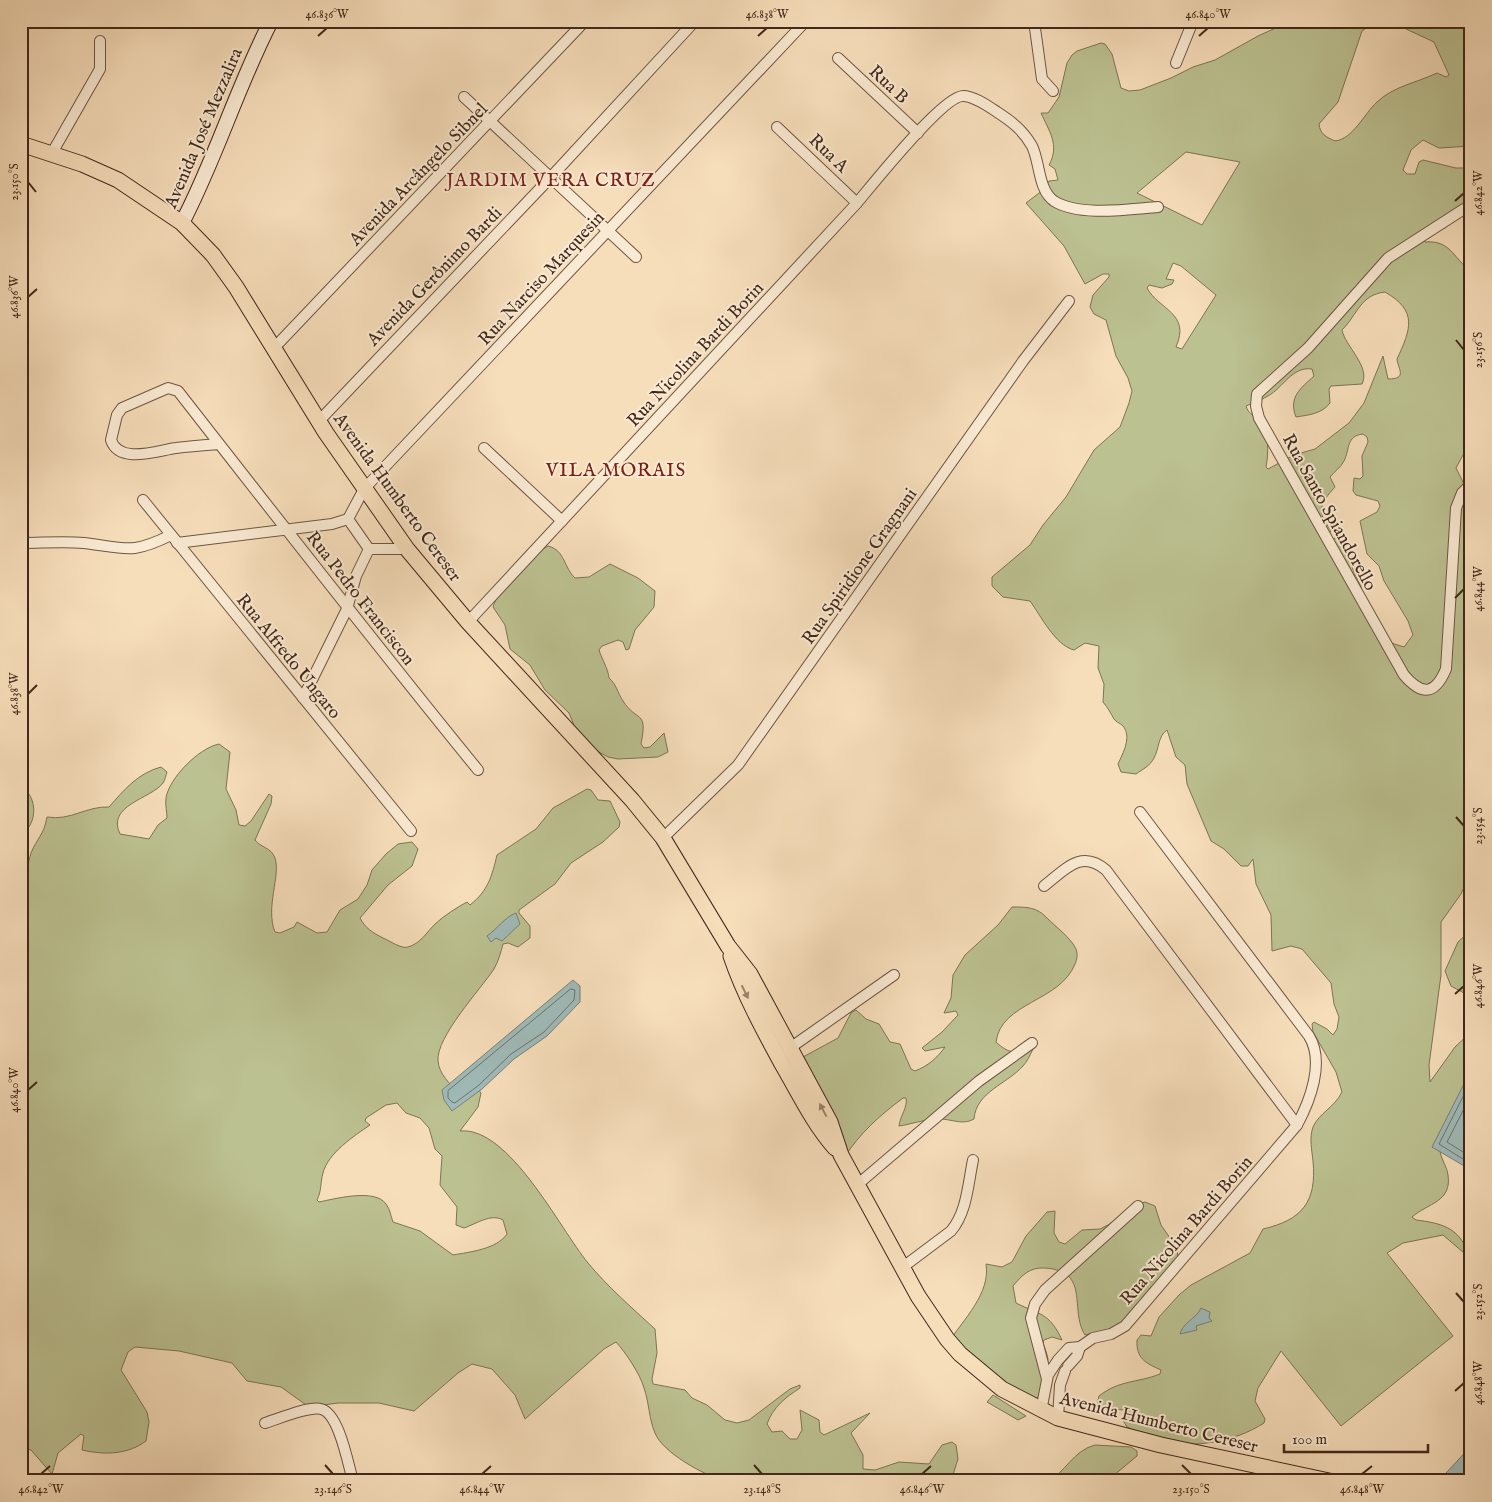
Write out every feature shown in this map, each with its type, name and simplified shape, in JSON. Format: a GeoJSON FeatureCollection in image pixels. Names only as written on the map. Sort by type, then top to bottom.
{"type":"FeatureCollection","features":[{"type":"Feature","properties":{"kind":"main road","name":"Avenida José Mezzalira"},"geometry":{"type":"LineString","coordinates":[[182,223],[209,166],[248,68],[271,21]]}},
{"type":"Feature","properties":{"kind":"main road","name":"Avenida Humberto Cereser"},"geometry":{"type":"LineString","coordinates":[[21,144],[52,152],[118,180],[182,223],[219,264],[319,421],[407,549],[468,622],[632,800],[663,838],[728,946],[750,974],[830,1122],[841,1155],[857,1185],[932,1318],[960,1354],[1002,1389],[1041,1411],[1058,1418],[1161,1445],[1329,1481]]}},
{"type":"Feature","properties":{"kind":"main road","name":"Avenida Humberto Cereser"},"geometry":{"type":"LineString","coordinates":[[728,946],[739,981],[762,1026],[818,1128],[841,1155]]}},
{"type":"Feature","properties":{"kind":"street","name":"Avenida Arcângelo Sibnel"},"geometry":{"type":"LineString","coordinates":[[274,348],[585,21]]}},
{"type":"Feature","properties":{"kind":"street","name":"Avenida Gerônimo Bardi"},"geometry":{"type":"LineString","coordinates":[[319,421],[551,177],[695,21]]}},
{"type":"Feature","properties":{"kind":"street"},"geometry":{"type":"LineString","coordinates":[[1034,21],[1042,79],[1053,91]]}},
{"type":"Feature","properties":{"kind":"street"},"geometry":{"type":"LineString","coordinates":[[1176,63],[1193,21]]}},
{"type":"Feature","properties":{"kind":"street","name":"Rua Narciso Marquesin"},"geometry":{"type":"LineString","coordinates":[[348,519],[364,488],[803,24]]}},
{"type":"Feature","properties":{"kind":"street"},"geometry":{"type":"LineString","coordinates":[[52,152],[100,69],[100,41]]}},
{"type":"Feature","properties":{"kind":"street","name":"Rua B"},"geometry":{"type":"LineString","coordinates":[[838,58],[918,133]]}},
{"type":"Feature","properties":{"kind":"street","name":"Rua Nicolina Bardi Borin"},"geometry":{"type":"LineString","coordinates":[[468,622],[857,202],[918,133],[953,98],[963,96],[971,98],[1014,123],[1032,147],[1047,192],[1053,200],[1068,208],[1103,210],[1158,207]]}},
{"type":"Feature","properties":{"kind":"street"},"geometry":{"type":"LineString","coordinates":[[464,97],[636,257]]}},
{"type":"Feature","properties":{"kind":"street","name":"Rua A"},"geometry":{"type":"LineString","coordinates":[[777,127],[857,202]]}},
{"type":"Feature","properties":{"kind":"street","name":"Rua Santo Spiandorello"},"geometry":{"type":"LineString","coordinates":[[1471,209],[1464,210],[1388,258],[1308,348],[1257,394],[1256,406],[1259,418],[1285,467],[1404,675],[1413,685],[1422,690],[1432,689],[1441,682],[1446,669],[1456,508],[1462,493],[1471,484]]}},
{"type":"Feature","properties":{"kind":"street","name":"Rua Spiridione Gragnani"},"geometry":{"type":"LineString","coordinates":[[663,838],[738,765],[1024,361],[1069,302]]}},
{"type":"Feature","properties":{"kind":"street","name":"Rua Pedro Franciscon"},"geometry":{"type":"LineString","coordinates":[[219,444],[175,448],[146,454],[128,453],[119,450],[111,440],[117,415],[122,408],[171,388],[178,391],[347,609],[478,770]]}},
{"type":"Feature","properties":{"kind":"street"},"geometry":{"type":"LineString","coordinates":[[484,448],[562,521]]}},
{"type":"Feature","properties":{"kind":"street","name":"Rua Alfredo Ungaro"},"geometry":{"type":"LineString","coordinates":[[143,500],[411,831]]}},
{"type":"Feature","properties":{"kind":"street"},"geometry":{"type":"LineString","coordinates":[[21,543],[83,543],[127,550],[174,539],[286,530],[332,524],[348,519],[369,549]]}},
{"type":"Feature","properties":{"kind":"street"},"geometry":{"type":"LineString","coordinates":[[369,549],[407,549]]}},
{"type":"Feature","properties":{"kind":"street"},"geometry":{"type":"LineString","coordinates":[[303,698],[347,609],[356,576],[369,549]]}},
{"type":"Feature","properties":{"kind":"street","name":"Rua Nicolina Bardi Borin"},"geometry":{"type":"LineString","coordinates":[[1041,1411],[1047,1379],[1058,1360],[1069,1348],[1080,1347],[1093,1338],[1112,1334],[1125,1326],[1297,1125],[1311,1092],[1316,1061],[1313,1043],[1309,1036],[1140,812]]}},
{"type":"Feature","properties":{"kind":"street"},"geometry":{"type":"LineString","coordinates":[[1044,886],[1077,862],[1088,860],[1097,863],[1106,870],[1297,1125]]}},
{"type":"Feature","properties":{"kind":"street"},"geometry":{"type":"LineString","coordinates":[[790,1048],[894,975]]}},
{"type":"Feature","properties":{"kind":"street"},"geometry":{"type":"LineString","coordinates":[[857,1185],[979,1081],[1032,1043]]}},
{"type":"Feature","properties":{"kind":"street"},"geometry":{"type":"LineString","coordinates":[[903,1267],[951,1231],[957,1224],[964,1207],[973,1160]]}},
{"type":"Feature","properties":{"kind":"street"},"geometry":{"type":"LineString","coordinates":[[1047,1379],[1031,1318],[1032,1311],[1045,1290],[1138,1206]]}},
{"type":"Feature","properties":{"kind":"street"},"geometry":{"type":"LineString","coordinates":[[1058,1418],[1060,1385],[1067,1368],[1077,1356],[1080,1347]]}},
{"type":"Feature","properties":{"kind":"street"},"geometry":{"type":"LineString","coordinates":[[265,1423],[311,1409],[321,1409],[327,1412],[337,1427],[353,1481]]}},
{"type":"Feature","properties":{"kind":"street"},"geometry":{"type":"LineString","coordinates":[[21,1476],[28,1481]]}},
{"type":"Feature","properties":{"kind":"green space"},"geometry":{"type":"Polygon","coordinates":[[[1291,21],[1376,21],[1362,31],[1338,102],[1319,124],[1324,135],[1335,141],[1353,131],[1372,107],[1391,92],[1437,73],[1446,77],[1449,75],[1434,42],[1406,29],[1407,21],[1471,21],[1471,146],[1439,148],[1423,140],[1411,150],[1403,170],[1407,174],[1415,174],[1419,162],[1423,160],[1456,168],[1471,168],[1471,205],[1421,238],[1425,242],[1446,246],[1471,272],[1471,452],[1463,455],[1456,468],[1471,498],[1471,873],[1461,894],[1441,922],[1441,975],[1429,1065],[1430,1082],[1455,1047],[1471,1032],[1471,1083],[1440,1149],[1448,1175],[1446,1191],[1438,1201],[1412,1217],[1416,1220],[1448,1228],[1459,1237],[1468,1253],[1464,1253],[1443,1235],[1403,1243],[1387,1253],[1453,1336],[1341,1426],[1281,1351],[1258,1388],[1255,1401],[1265,1419],[1264,1423],[1253,1430],[1227,1439],[1199,1444],[1185,1444],[1155,1440],[1127,1427],[1124,1422],[1125,1410],[1096,1408],[1099,1396],[1121,1384],[1160,1374],[1161,1370],[1150,1365],[1140,1356],[1137,1340],[1141,1335],[1151,1336],[1159,1317],[1191,1285],[1250,1253],[1263,1229],[1288,1220],[1304,1207],[1309,1198],[1314,1175],[1311,1140],[1313,1127],[1319,1118],[1339,1098],[1342,1092],[1336,1072],[1313,1032],[1312,1024],[1314,1022],[1327,1029],[1333,1035],[1337,1029],[1339,1017],[1334,1004],[1331,983],[1302,949],[1291,946],[1272,951],[1271,915],[1256,884],[1253,859],[1248,866],[1241,866],[1224,849],[1211,841],[1187,784],[1185,765],[1176,757],[1167,730],[1162,736],[1156,754],[1148,765],[1136,774],[1121,772],[1118,764],[1126,745],[1127,735],[1126,730],[1115,720],[1103,702],[1104,684],[1098,668],[1099,646],[1085,643],[1074,650],[1067,647],[1055,636],[1030,601],[1003,597],[992,586],[992,577],[1030,545],[1043,525],[1066,497],[1094,450],[1120,427],[1132,391],[1128,378],[1116,356],[1106,320],[1094,314],[1090,307],[1093,295],[1109,277],[1109,274],[1103,274],[1085,284],[1064,246],[1026,203],[1043,190],[1049,181],[1058,180],[1055,169],[1049,165],[1054,151],[1052,138],[1041,113],[1048,113],[1059,97],[1067,63],[1077,51],[1101,43],[1105,44],[1112,54],[1121,88],[1129,91],[1140,90],[1193,67],[1215,60],[1258,36],[1291,21]],[[1186,152],[1137,193],[1202,225],[1240,162],[1186,152]],[[1173,263],[1166,279],[1174,280],[1172,284],[1162,288],[1149,285],[1147,288],[1177,319],[1180,336],[1176,347],[1182,349],[1216,295],[1181,266],[1173,263]],[[1385,292],[1370,297],[1360,306],[1342,330],[1363,371],[1362,384],[1331,386],[1329,389],[1330,403],[1327,407],[1314,413],[1296,417],[1294,410],[1295,398],[1300,389],[1314,376],[1312,369],[1305,369],[1293,374],[1268,396],[1246,406],[1265,431],[1268,449],[1266,467],[1268,469],[1294,455],[1315,449],[1349,423],[1364,403],[1383,356],[1388,379],[1394,379],[1400,375],[1397,359],[1406,339],[1409,321],[1403,306],[1396,299],[1385,292]],[[1363,434],[1351,440],[1343,463],[1330,477],[1335,487],[1323,503],[1323,518],[1331,530],[1328,538],[1330,540],[1338,537],[1349,554],[1354,573],[1361,586],[1364,602],[1388,642],[1404,647],[1413,635],[1408,621],[1384,581],[1379,566],[1367,554],[1360,521],[1377,512],[1380,506],[1378,501],[1356,495],[1353,491],[1354,478],[1360,479],[1363,476],[1362,456],[1368,442],[1367,437],[1363,434]]]}},
{"type":"Feature","properties":{"kind":"green space"},"geometry":{"type":"Polygon","coordinates":[[[548,546],[558,551],[575,578],[589,577],[610,564],[638,578],[655,591],[654,607],[635,630],[629,649],[626,650],[623,642],[618,640],[602,646],[599,650],[609,678],[614,683],[621,698],[628,708],[642,721],[643,733],[641,744],[644,748],[650,747],[664,733],[668,752],[658,757],[618,759],[608,757],[581,742],[569,713],[545,690],[530,665],[510,649],[505,625],[493,607],[502,589],[515,572],[548,546]]]}},
{"type":"Feature","properties":{"kind":"green space"},"geometry":{"type":"Polygon","coordinates":[[[219,744],[230,752],[226,789],[236,810],[239,825],[245,826],[251,821],[269,794],[272,796],[271,804],[255,840],[271,852],[275,858],[276,874],[272,902],[272,922],[275,932],[280,933],[294,927],[297,922],[317,933],[327,932],[340,910],[358,899],[367,885],[372,870],[386,854],[398,844],[412,842],[418,849],[412,866],[388,885],[360,918],[367,927],[379,936],[402,947],[408,947],[420,941],[435,924],[447,915],[467,902],[470,905],[476,900],[488,883],[497,855],[536,829],[553,808],[587,789],[591,790],[598,800],[610,801],[620,822],[619,827],[603,842],[571,863],[555,884],[519,910],[519,913],[530,926],[530,938],[518,947],[508,943],[503,944],[494,969],[460,1014],[444,1039],[439,1051],[438,1061],[440,1070],[459,1093],[477,1088],[481,1093],[478,1107],[460,1131],[478,1134],[497,1145],[515,1162],[532,1182],[588,1263],[612,1289],[655,1329],[657,1353],[652,1379],[653,1384],[685,1390],[692,1398],[707,1405],[725,1420],[737,1423],[749,1420],[790,1389],[800,1385],[800,1388],[785,1399],[773,1412],[767,1424],[772,1432],[782,1431],[790,1439],[797,1439],[802,1430],[800,1410],[819,1420],[820,1432],[824,1435],[870,1413],[851,1433],[863,1455],[863,1469],[875,1470],[899,1462],[929,1464],[942,1445],[952,1442],[956,1445],[958,1459],[951,1481],[723,1481],[715,1478],[684,1462],[659,1441],[653,1428],[642,1382],[616,1342],[604,1349],[525,1419],[515,1395],[492,1369],[472,1364],[458,1373],[414,1411],[379,1403],[338,1403],[309,1407],[281,1387],[247,1381],[232,1363],[179,1351],[135,1347],[128,1352],[121,1370],[147,1412],[149,1422],[146,1441],[131,1449],[115,1453],[99,1453],[82,1450],[84,1436],[81,1434],[58,1453],[52,1474],[31,1450],[21,1448],[21,878],[33,848],[44,828],[47,817],[64,817],[101,807],[109,807],[138,778],[161,767],[167,772],[163,783],[157,789],[124,809],[119,816],[117,824],[120,834],[149,839],[158,825],[167,818],[166,798],[168,790],[179,773],[194,758],[219,744]],[[397,1103],[386,1105],[366,1118],[365,1121],[370,1125],[342,1146],[330,1159],[323,1173],[317,1200],[319,1202],[354,1196],[381,1199],[386,1204],[393,1222],[420,1231],[453,1255],[483,1249],[503,1239],[507,1234],[503,1220],[498,1218],[489,1218],[464,1228],[456,1225],[457,1207],[440,1185],[442,1156],[435,1149],[429,1128],[420,1118],[406,1113],[397,1103]]]}},
{"type":"Feature","properties":{"kind":"green space"},"geometry":{"type":"Polygon","coordinates":[[[21,787],[31,797],[34,810],[31,824],[21,834],[21,787]]]}},
{"type":"Feature","properties":{"kind":"green space"},"geometry":{"type":"Polygon","coordinates":[[[1012,907],[1027,908],[1043,914],[1074,945],[1077,953],[1076,962],[1068,977],[1057,987],[1008,1018],[1000,1029],[996,1042],[1005,1049],[1013,1052],[1022,1052],[1033,1049],[1026,1062],[986,1095],[976,1110],[974,1119],[962,1122],[932,1119],[899,1126],[906,1105],[906,1098],[903,1098],[870,1125],[844,1158],[803,1057],[838,1038],[851,1013],[856,1010],[866,1019],[879,1024],[890,1042],[900,1044],[911,1069],[915,1071],[928,1064],[945,1047],[925,1051],[922,1048],[942,1032],[958,1015],[956,1011],[944,1013],[951,998],[953,975],[965,955],[998,925],[1012,907]]]}},
{"type":"Feature","properties":{"kind":"green space"},"geometry":{"type":"Polygon","coordinates":[[[1471,930],[1471,987],[1464,993],[1451,986],[1445,971],[1458,942],[1471,930]]]}},
{"type":"Feature","properties":{"kind":"green space"},"geometry":{"type":"Polygon","coordinates":[[[1145,1202],[1155,1206],[1161,1225],[1177,1248],[1178,1259],[1125,1325],[1085,1335],[1078,1314],[1074,1284],[1068,1276],[1059,1271],[1045,1268],[1031,1270],[1023,1275],[1013,1286],[1016,1303],[1048,1319],[1062,1340],[1052,1337],[1044,1340],[1043,1343],[1048,1362],[1037,1399],[1016,1391],[948,1343],[980,1296],[986,1275],[986,1264],[1002,1267],[1012,1262],[1026,1236],[1047,1212],[1055,1211],[1054,1233],[1059,1242],[1065,1244],[1082,1230],[1100,1229],[1133,1206],[1145,1202]]]}},
{"type":"Feature","properties":{"kind":"green space"},"geometry":{"type":"Polygon","coordinates":[[[993,1395],[1026,1416],[1018,1420],[987,1402],[993,1395]]]}},
{"type":"Feature","properties":{"kind":"green space"},"geometry":{"type":"Polygon","coordinates":[[[1095,1445],[1131,1447],[1137,1451],[1137,1456],[1107,1481],[1047,1481],[1059,1473],[1080,1452],[1095,1445]]]}},
{"type":"Feature","properties":{"kind":"water"},"geometry":{"type":"Polygon","coordinates":[[[516,913],[520,924],[502,941],[496,938],[491,942],[487,936],[508,917],[516,913]]]}},
{"type":"Feature","properties":{"kind":"water"},"geometry":{"type":"Polygon","coordinates":[[[573,980],[580,986],[580,1002],[547,1036],[514,1059],[482,1089],[452,1111],[444,1100],[442,1090],[573,980]]]}},
{"type":"Feature","properties":{"kind":"water"},"geometry":{"type":"Polygon","coordinates":[[[1471,1070],[1471,1170],[1432,1147],[1471,1070]]]}},
{"type":"Feature","properties":{"kind":"water"},"geometry":{"type":"Polygon","coordinates":[[[1201,1308],[1210,1312],[1209,1318],[1212,1321],[1196,1326],[1197,1330],[1180,1334],[1184,1326],[1201,1308]]]}},
{"type":"Feature","properties":{"kind":"water"},"geometry":{"type":"Polygon","coordinates":[[[1471,1446],[1471,1481],[1455,1481],[1446,1473],[1471,1446]]]}},
{"type":"Feature","properties":{"kind":"district","name":"JARDIM VERA CRUZ"},"geometry":{"type":"Point","coordinates":[551,179]}},
{"type":"Feature","properties":{"kind":"district","name":"VILA MORAIS"},"geometry":{"type":"Point","coordinates":[616,469]}}]}
